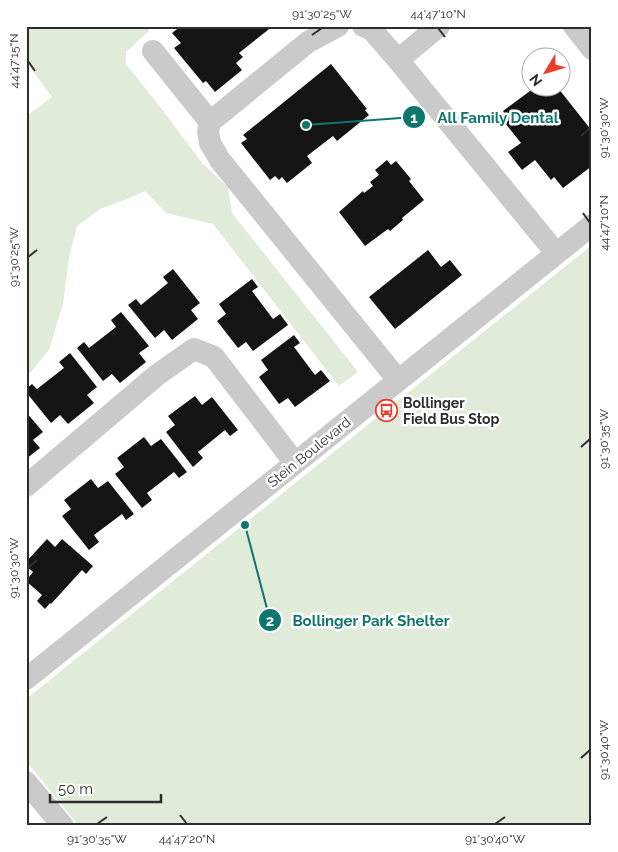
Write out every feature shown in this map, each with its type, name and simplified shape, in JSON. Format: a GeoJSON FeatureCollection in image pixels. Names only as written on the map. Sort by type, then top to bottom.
{"type":"FeatureCollection","features":[{"type":"Feature","properties":{"kind":"street"},"geometry":{"type":"LineString","coordinates":[[338,26],[308,42],[210,122],[208,131],[210,143],[220,160],[398,380]]}},
{"type":"Feature","properties":{"kind":"street"},"geometry":{"type":"LineString","coordinates":[[363,26],[372,30],[398,60],[556,253]]}},
{"type":"Feature","properties":{"kind":"street"},"geometry":{"type":"LineString","coordinates":[[398,60],[440,26]]}},
{"type":"Feature","properties":{"kind":"street"},"geometry":{"type":"LineString","coordinates":[[574,26],[592,49]]}},
{"type":"Feature","properties":{"kind":"street"},"geometry":{"type":"LineString","coordinates":[[153,51],[210,122]]}},
{"type":"Feature","properties":{"kind":"street","name":"Stein Boulevard"},"geometry":{"type":"LineString","coordinates":[[26,679],[592,225]]}},
{"type":"Feature","properties":{"kind":"street"},"geometry":{"type":"LineString","coordinates":[[26,486],[157,375],[194,349],[214,357],[295,463]]}},
{"type":"Feature","properties":{"kind":"street"},"geometry":{"type":"LineString","coordinates":[[30,792],[62,826]]}},
{"type":"Feature","properties":{"kind":"green space"},"geometry":{"type":"Polygon","coordinates":[[[26,26],[146,26],[149,31],[126,52],[126,64],[203,164],[228,187],[232,213],[358,372],[339,386],[213,224],[166,213],[145,191],[100,209],[77,226],[69,257],[63,304],[49,350],[26,378],[26,116],[52,97],[26,62],[26,26]]]}},
{"type":"Feature","properties":{"kind":"green space"},"geometry":{"type":"Polygon","coordinates":[[[592,245],[592,826],[79,826],[26,761],[26,699],[592,245]]]}},
{"type":"Feature","properties":{"kind":"building"},"geometry":{"type":"Polygon","coordinates":[[[181,26],[273,26],[239,53],[243,57],[236,63],[242,70],[215,92],[206,81],[203,83],[174,48],[181,43],[172,33],[181,26]]]}},
{"type":"Feature","properties":{"kind":"building"},"geometry":{"type":"Polygon","coordinates":[[[331,64],[367,109],[365,110],[369,115],[337,141],[333,136],[307,156],[312,163],[287,183],[282,177],[279,180],[275,176],[270,180],[241,143],[247,139],[243,135],[331,64]]]}},
{"type":"Feature","properties":{"kind":"building"},"geometry":{"type":"Polygon","coordinates":[[[521,98],[566,98],[592,131],[592,166],[563,188],[554,177],[551,180],[535,160],[522,170],[508,152],[521,143],[505,123],[509,120],[503,111],[521,98]]]}},
{"type":"Feature","properties":{"kind":"building"},"geometry":{"type":"Polygon","coordinates":[[[387,160],[391,165],[396,161],[411,179],[409,181],[424,200],[402,218],[403,220],[390,231],[388,229],[365,246],[339,212],[363,191],[364,193],[373,186],[370,182],[379,175],[375,170],[387,160]]]}},
{"type":"Feature","properties":{"kind":"building"},"geometry":{"type":"Polygon","coordinates":[[[428,250],[441,267],[450,260],[462,275],[395,329],[369,297],[428,250]]]}},
{"type":"Feature","properties":{"kind":"building"},"geometry":{"type":"Polygon","coordinates":[[[173,269],[200,303],[191,310],[198,319],[172,340],[164,330],[155,338],[128,305],[136,299],[141,305],[168,283],[163,277],[173,269]]]}},
{"type":"Feature","properties":{"kind":"building"},"geometry":{"type":"Polygon","coordinates":[[[252,279],[258,287],[252,291],[273,319],[280,314],[288,325],[253,351],[246,342],[238,348],[217,321],[226,314],[219,304],[252,279]]]}},
{"type":"Feature","properties":{"kind":"building"},"geometry":{"type":"Polygon","coordinates":[[[121,312],[149,346],[139,353],[146,362],[120,383],[112,374],[103,381],[77,348],[84,342],[89,348],[116,327],[111,320],[121,312]]]}},
{"type":"Feature","properties":{"kind":"building"},"geometry":{"type":"Polygon","coordinates":[[[294,335],[300,343],[294,347],[315,375],[321,370],[330,381],[295,407],[288,398],[279,404],[259,377],[268,370],[261,360],[294,335]]]}},
{"type":"Feature","properties":{"kind":"building"},"geometry":{"type":"Polygon","coordinates":[[[70,353],[97,387],[87,395],[94,403],[68,424],[60,415],[51,423],[26,392],[26,389],[32,384],[37,389],[64,368],[59,362],[70,353]]]}},
{"type":"Feature","properties":{"kind":"building"},"geometry":{"type":"Polygon","coordinates":[[[195,396],[202,405],[212,397],[238,430],[230,436],[225,430],[198,452],[203,458],[193,467],[166,432],[175,425],[168,416],[195,396]]]}},
{"type":"Feature","properties":{"kind":"building"},"geometry":{"type":"Polygon","coordinates":[[[26,412],[43,432],[33,440],[40,448],[26,459],[26,412]]]}},
{"type":"Feature","properties":{"kind":"building"},"geometry":{"type":"Polygon","coordinates":[[[144,437],[151,446],[161,439],[187,472],[179,478],[174,472],[147,493],[152,500],[142,508],[115,474],[124,467],[117,458],[144,437]]]}},
{"type":"Feature","properties":{"kind":"building"},"geometry":{"type":"Polygon","coordinates":[[[91,479],[98,488],[108,481],[134,514],[126,520],[122,514],[94,535],[99,542],[89,550],[62,516],[71,509],[64,500],[91,479]]]}},
{"type":"Feature","properties":{"kind":"building"},"geometry":{"type":"Polygon","coordinates":[[[47,539],[55,547],[62,539],[93,566],[86,574],[82,570],[45,609],[37,601],[42,595],[26,581],[33,572],[26,566],[26,562],[47,539]]]}},
{"type":"Feature","properties":{"kind":"place","name":"All Family Dental"},"geometry":{"type":"Point","coordinates":[306,125]}},
{"type":"Feature","properties":{"kind":"place","name":"Bollinger Field Bus Stop"},"geometry":{"type":"Point","coordinates":[387,411]}},
{"type":"Feature","properties":{"kind":"place","name":"Bollinger Park Shelter"},"geometry":{"type":"Point","coordinates":[245,525]}}]}
